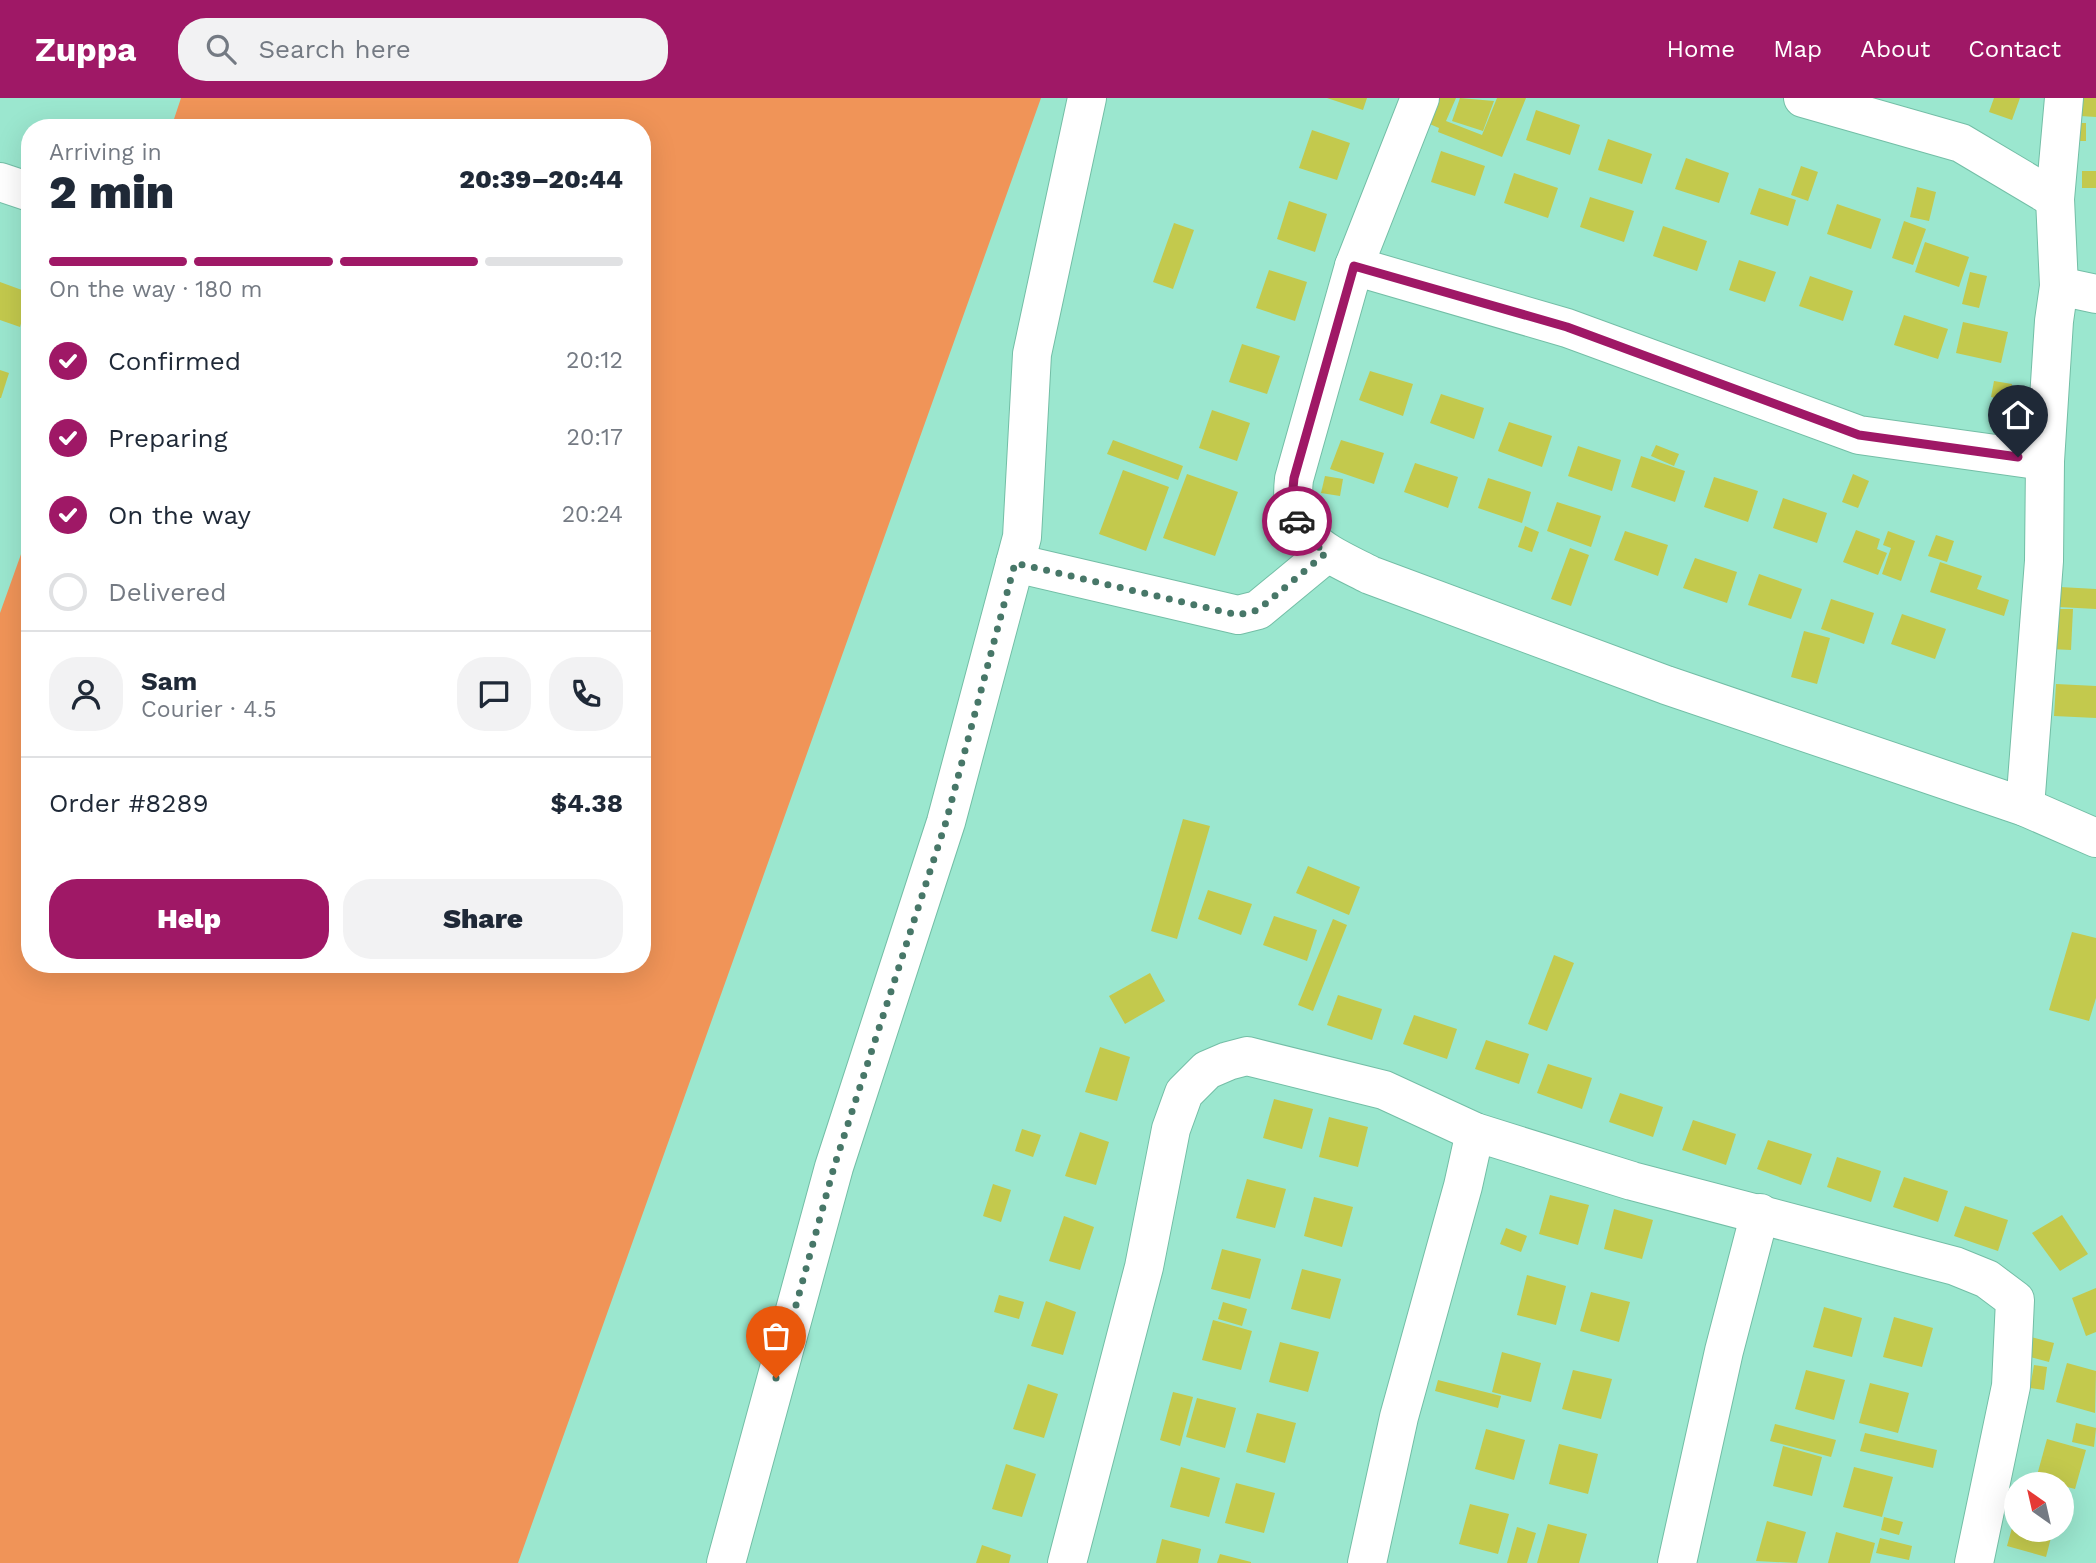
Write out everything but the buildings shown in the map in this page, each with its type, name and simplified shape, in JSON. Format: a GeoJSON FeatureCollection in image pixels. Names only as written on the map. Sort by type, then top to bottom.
{"type":"FeatureCollection","features":[{"type":"Feature","properties":{"kind":"street"},"geometry":{"type":"LineString","coordinates":[[726,1563],[834,1167],[946,822],[1022,537],[1032,354],[1087,98]]}},
{"type":"Feature","properties":{"kind":"street"},"geometry":{"type":"LineString","coordinates":[[1420,98],[1354,266],[1294,478],[1292,498],[1297,524],[1326,553],[1370,575],[1666,685],[2025,807],[2096,838]]}},
{"type":"Feature","properties":{"kind":"street"},"geometry":{"type":"LineString","coordinates":[[1803,98],[1961,143],[2055,199]]}},
{"type":"Feature","properties":{"kind":"street"},"geometry":{"type":"LineString","coordinates":[[2025,807],[2044,561],[2045,461],[2054,321],[2059,286],[2055,199],[2064,98]]}},
{"type":"Feature","properties":{"kind":"street"},"geometry":{"type":"LineString","coordinates":[[0,182],[21,189]]}},
{"type":"Feature","properties":{"kind":"street"},"geometry":{"type":"LineString","coordinates":[[1354,266],[1567,327],[1859,435],[2045,461]]}},
{"type":"Feature","properties":{"kind":"street"},"geometry":{"type":"LineString","coordinates":[[2059,286],[2096,294]]}},
{"type":"Feature","properties":{"kind":"street"},"geometry":{"type":"LineString","coordinates":[[1015,563],[1238,615],[1258,610],[1326,553]]}},
{"type":"Feature","properties":{"kind":"street"},"geometry":{"type":"LineString","coordinates":[[1067,1563],[1144,1266],[1171,1129],[1184,1093],[1207,1070],[1247,1056],[1384,1090],[1475,1132],[1632,1181],[1955,1266],[1987,1279],[2015,1300],[2011,1386],[1974,1563]]}},
{"type":"Feature","properties":{"kind":"street"},"geometry":{"type":"LineString","coordinates":[[1367,1563],[1399,1417],[1460,1200],[1475,1132]]}},
{"type":"Feature","properties":{"kind":"street"},"geometry":{"type":"LineString","coordinates":[[1677,1563],[1724,1351],[1760,1213]]}},
{"type":"Feature","properties":{"kind":"shaded area"},"geometry":{"type":"Polygon","coordinates":[[[181,98],[1041,98],[518,1563],[0,1563],[0,613],[21,554],[21,973],[651,973],[651,119],[174,119],[181,98]]]}},
{"type":"Feature","properties":{"kind":"way so far"},"geometry":{"type":"LineString","coordinates":[[776,1378],[834,1167],[946,822],[1015,563],[1238,615],[1258,610],[1326,553],[1310,540],[1297,521]]}},
{"type":"Feature","properties":{"kind":"route"},"geometry":{"type":"LineString","coordinates":[[1297,521],[1292,498],[1294,478],[1354,266],[1567,327],[1752,398],[1859,435],[2018,457]]}}]}
